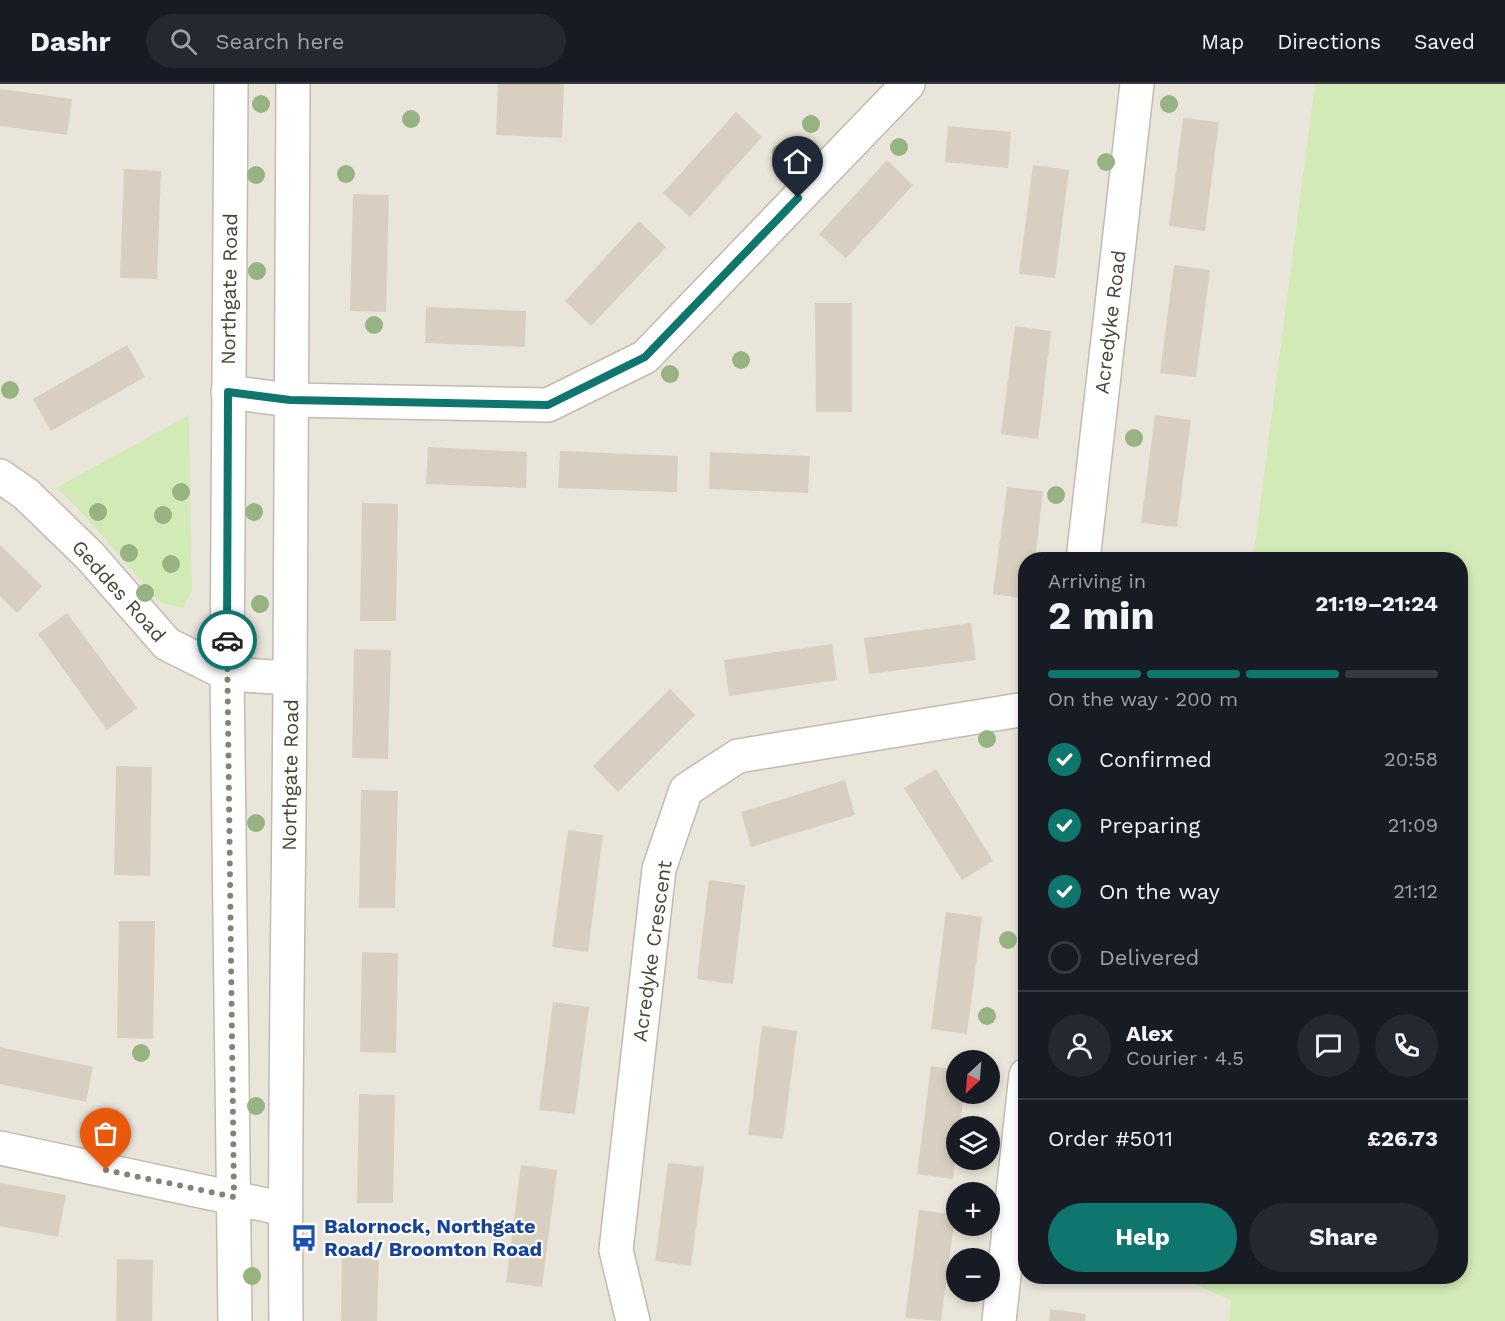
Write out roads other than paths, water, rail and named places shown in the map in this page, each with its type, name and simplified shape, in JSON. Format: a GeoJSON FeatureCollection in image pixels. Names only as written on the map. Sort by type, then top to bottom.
{"type":"FeatureCollection","features":[{"type":"Feature","properties":{"kind":"street","name":"Northgate Road"},"geometry":{"type":"LineString","coordinates":[[231,84],[227,674],[235,1321]]}},
{"type":"Feature","properties":{"kind":"street","name":"Northgate Road"},"geometry":{"type":"LineString","coordinates":[[286,1321],[293,84]]}},
{"type":"Feature","properties":{"kind":"street"},"geometry":{"type":"LineString","coordinates":[[228,392],[290,400],[548,405],[645,357],[908,84]]}},
{"type":"Feature","properties":{"kind":"street","name":"Acredyke Road"},"geometry":{"type":"LineString","coordinates":[[1084,552],[1137,84]]}},
{"type":"Feature","properties":{"kind":"street","name":"Geddes Road"},"geometry":{"type":"LineString","coordinates":[[0,476],[27,494],[90,556],[167,644],[227,674],[291,678]]}},
{"type":"Feature","properties":{"kind":"street","name":"Acredyke Crescent"},"geometry":{"type":"LineString","coordinates":[[633,1321],[616,1250],[659,869],[686,790],[738,756],[1018,710]]}},
{"type":"Feature","properties":{"kind":"street"},"geometry":{"type":"LineString","coordinates":[[0,1148],[285,1209]]}},
{"type":"Feature","properties":{"kind":"street"},"geometry":{"type":"LineString","coordinates":[[999,1321],[1018,1148]]}},
{"type":"Feature","properties":{"kind":"place","name":"Balornock, Northgate Road/ Broomton Road"},"geometry":{"type":"Point","coordinates":[304,1238]}}]}
